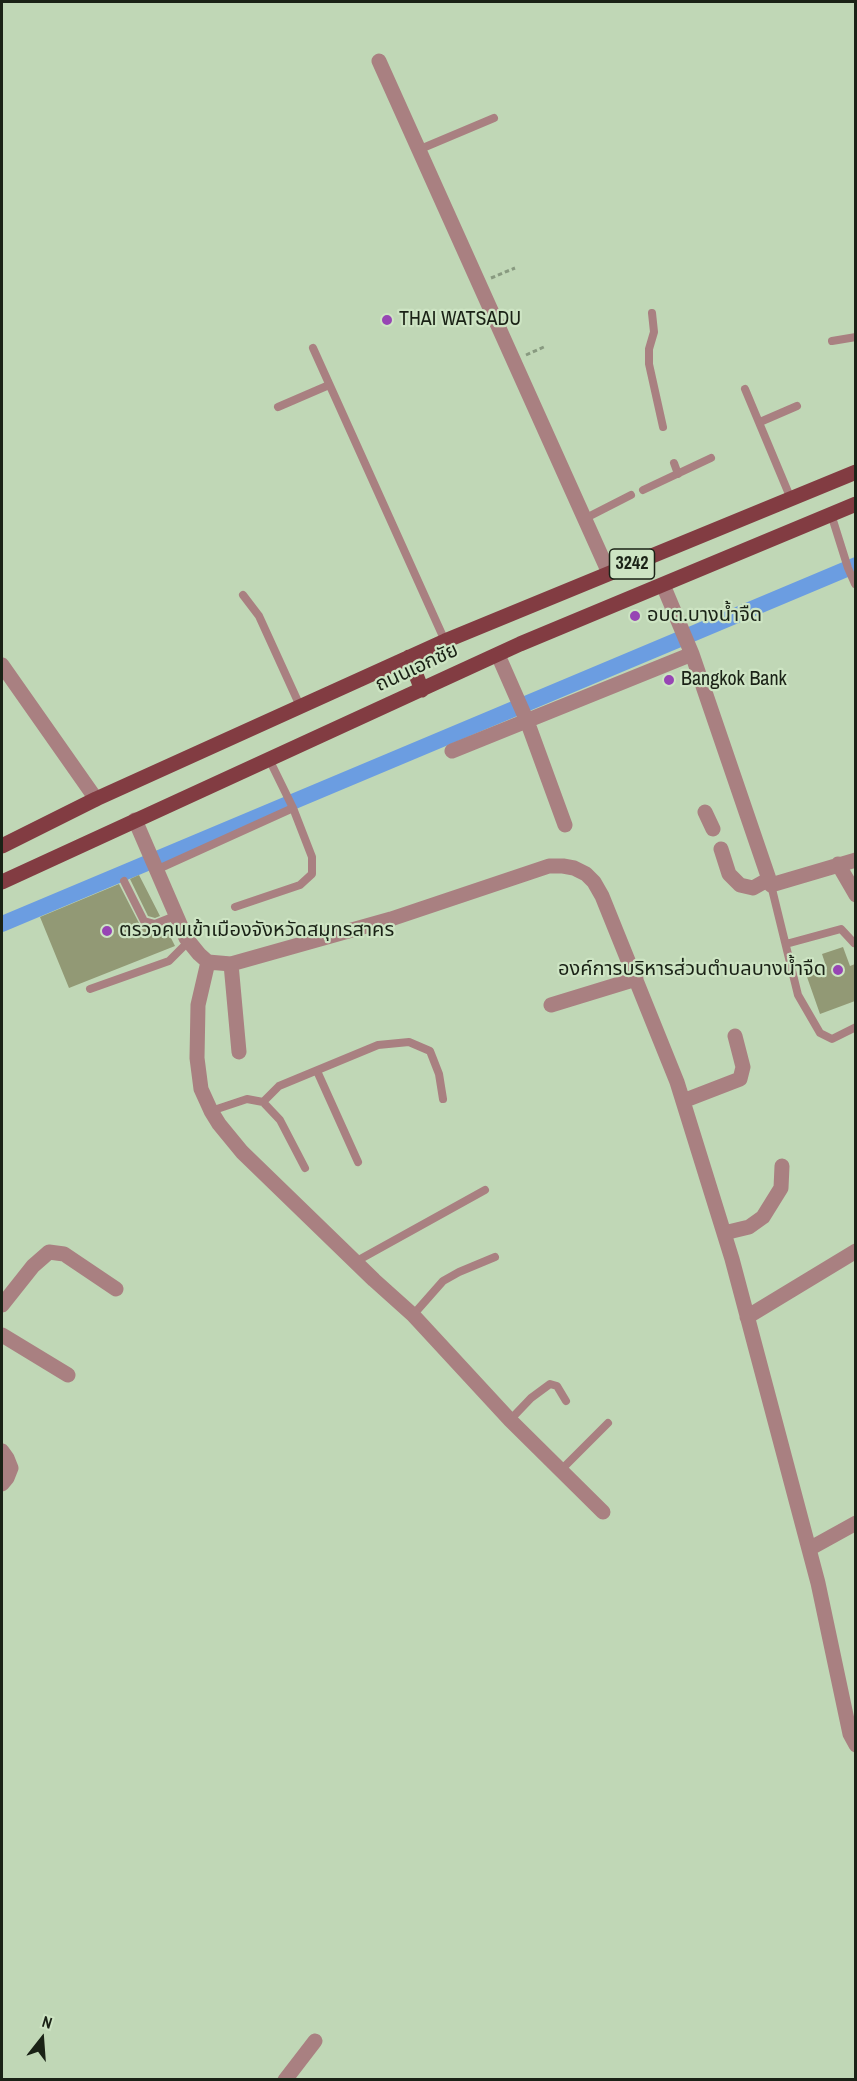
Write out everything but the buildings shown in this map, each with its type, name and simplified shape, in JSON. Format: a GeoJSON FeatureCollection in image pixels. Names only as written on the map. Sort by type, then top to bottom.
{"type":"FeatureCollection","features":[{"type":"Feature","properties":{"kind":"main road","name":"ถนนเอกชัย"},"geometry":{"type":"LineString","coordinates":[[2,846],[96,800],[445,641],[855,472]]}},
{"type":"Feature","properties":{"kind":"main road","name":"ถนนเอกชัย"},"geometry":{"type":"LineString","coordinates":[[2,882],[138,827],[269,759],[498,655],[855,504]]}},
{"type":"Feature","properties":{"kind":"main road"},"geometry":{"type":"LineString","coordinates":[[409,657],[422,690]]}},
{"type":"Feature","properties":{"kind":"street"},"geometry":{"type":"LineString","coordinates":[[379,60],[609,573]]}},
{"type":"Feature","properties":{"kind":"street"},"geometry":{"type":"LineString","coordinates":[[663,585],[691,650],[770,882]]}},
{"type":"Feature","properties":{"kind":"street"},"geometry":{"type":"LineString","coordinates":[[452,751],[524,717],[691,650]]}},
{"type":"Feature","properties":{"kind":"street"},"geometry":{"type":"LineString","coordinates":[[498,655],[565,825]]}},
{"type":"Feature","properties":{"kind":"street"},"geometry":{"type":"LineString","coordinates":[[2,665],[96,800]]}},
{"type":"Feature","properties":{"kind":"street"},"geometry":{"type":"LineString","coordinates":[[705,812],[713,829]]}},
{"type":"Feature","properties":{"kind":"street"},"geometry":{"type":"LineString","coordinates":[[138,827],[186,938],[208,962],[231,964],[391,919],[549,866],[563,866],[586,874],[594,882],[636,979],[683,1101],[724,1233],[850,1701],[854,1738]]}},
{"type":"Feature","properties":{"kind":"street"},"geometry":{"type":"LineString","coordinates":[[721,849],[729,874],[740,885],[753,888],[855,860]]}},
{"type":"Feature","properties":{"kind":"street"},"geometry":{"type":"LineString","coordinates":[[838,864],[855,895]]}},
{"type":"Feature","properties":{"kind":"street"},"geometry":{"type":"LineString","coordinates":[[208,962],[198,1005],[197,1058],[201,1089],[210,1111],[243,1152],[355,1262],[414,1315],[510,1420],[603,1512]]}},
{"type":"Feature","properties":{"kind":"street"},"geometry":{"type":"LineString","coordinates":[[231,964],[239,1052]]}},
{"type":"Feature","properties":{"kind":"street"},"geometry":{"type":"LineString","coordinates":[[551,1005],[636,979]]}},
{"type":"Feature","properties":{"kind":"street"},"geometry":{"type":"LineString","coordinates":[[683,1101],[740,1079],[743,1067],[735,1036]]}},
{"type":"Feature","properties":{"kind":"street"},"geometry":{"type":"LineString","coordinates":[[724,1233],[748,1227],[763,1216],[781,1188],[782,1166]]}},
{"type":"Feature","properties":{"kind":"street"},"geometry":{"type":"LineString","coordinates":[[747,1317],[855,1251]]}},
{"type":"Feature","properties":{"kind":"street"},"geometry":{"type":"LineString","coordinates":[[2,1305],[33,1266],[49,1252],[64,1254],[116,1289]]}},
{"type":"Feature","properties":{"kind":"street"},"geometry":{"type":"LineString","coordinates":[[2,1335],[68,1375]]}},
{"type":"Feature","properties":{"kind":"street"},"geometry":{"type":"LineString","coordinates":[[2,1451],[8,1458],[11,1468],[2,1484]]}},
{"type":"Feature","properties":{"kind":"street"},"geometry":{"type":"LineString","coordinates":[[809,1550],[855,1523]]}},
{"type":"Feature","properties":{"kind":"street"},"geometry":{"type":"LineString","coordinates":[[285,2079],[315,2041]]}},
{"type":"Feature","properties":{"kind":"lane"},"geometry":{"type":"LineString","coordinates":[[418,150],[494,118]]}},
{"type":"Feature","properties":{"kind":"lane"},"geometry":{"type":"LineString","coordinates":[[652,313],[654,332],[649,349],[649,364],[663,427]]}},
{"type":"Feature","properties":{"kind":"lane"},"geometry":{"type":"LineString","coordinates":[[832,341],[855,337]]}},
{"type":"Feature","properties":{"kind":"lane"},"geometry":{"type":"LineString","coordinates":[[313,348],[445,641]]}},
{"type":"Feature","properties":{"kind":"lane"},"geometry":{"type":"LineString","coordinates":[[278,407],[329,384]]}},
{"type":"Feature","properties":{"kind":"lane"},"geometry":{"type":"LineString","coordinates":[[745,389],[791,499]]}},
{"type":"Feature","properties":{"kind":"lane"},"geometry":{"type":"LineString","coordinates":[[760,422],[797,406]]}},
{"type":"Feature","properties":{"kind":"lane"},"geometry":{"type":"LineString","coordinates":[[643,490],[711,458]]}},
{"type":"Feature","properties":{"kind":"lane"},"geometry":{"type":"LineString","coordinates":[[674,463],[678,474]]}},
{"type":"Feature","properties":{"kind":"lane"},"geometry":{"type":"LineString","coordinates":[[584,519],[631,495]]}},
{"type":"Feature","properties":{"kind":"lane"},"geometry":{"type":"LineString","coordinates":[[831,514],[855,584]]}},
{"type":"Feature","properties":{"kind":"lane"},"geometry":{"type":"LineString","coordinates":[[243,595],[259,616],[300,706]]}},
{"type":"Feature","properties":{"kind":"lane"},"geometry":{"type":"LineString","coordinates":[[235,907],[300,885],[312,874],[312,857],[292,804],[269,759]]}},
{"type":"Feature","properties":{"kind":"lane"},"geometry":{"type":"LineString","coordinates":[[156,870],[292,804]]}},
{"type":"Feature","properties":{"kind":"lane"},"geometry":{"type":"LineString","coordinates":[[124,881],[144,921],[155,924],[175,916]]}},
{"type":"Feature","properties":{"kind":"lane"},"geometry":{"type":"LineString","coordinates":[[770,882],[798,995],[820,1033],[832,1039],[855,1027]]}},
{"type":"Feature","properties":{"kind":"lane"},"geometry":{"type":"LineString","coordinates":[[786,944],[842,929],[854,943]]}},
{"type":"Feature","properties":{"kind":"lane"},"geometry":{"type":"LineString","coordinates":[[90,989],[169,961],[185,945],[186,938]]}},
{"type":"Feature","properties":{"kind":"lane"},"geometry":{"type":"LineString","coordinates":[[262,1102],[279,1086],[378,1045],[409,1042],[430,1051],[438,1074],[443,1100]]}},
{"type":"Feature","properties":{"kind":"lane"},"geometry":{"type":"LineString","coordinates":[[317,1071],[358,1162]]}},
{"type":"Feature","properties":{"kind":"lane"},"geometry":{"type":"LineString","coordinates":[[210,1111],[247,1099],[262,1102],[280,1120],[305,1167]]}},
{"type":"Feature","properties":{"kind":"lane"},"geometry":{"type":"LineString","coordinates":[[355,1262],[485,1190]]}},
{"type":"Feature","properties":{"kind":"lane"},"geometry":{"type":"LineString","coordinates":[[414,1315],[443,1281],[495,1257]]}},
{"type":"Feature","properties":{"kind":"lane"},"geometry":{"type":"LineString","coordinates":[[510,1420],[531,1398],[550,1384],[556,1386],[567,1401]]}},
{"type":"Feature","properties":{"kind":"lane"},"geometry":{"type":"LineString","coordinates":[[561,1470],[608,1423]]}},
{"type":"Feature","properties":{"kind":"path"},"geometry":{"type":"LineString","coordinates":[[479,284],[514,268]]}},
{"type":"Feature","properties":{"kind":"path"},"geometry":{"type":"LineString","coordinates":[[513,361],[546,346]]}},
{"type":"Feature","properties":{"kind":"waterway"},"geometry":{"type":"LineString","coordinates":[[2,924],[856,565]]}},
{"type":"Feature","properties":{"kind":"place","name":"THAI WATSADU"},"geometry":{"type":"Point","coordinates":[387,320]}},
{"type":"Feature","properties":{"kind":"place","name":"อบต.บางน้ำจืด"},"geometry":{"type":"Point","coordinates":[635,616]}},
{"type":"Feature","properties":{"kind":"place","name":"Bangkok Bank"},"geometry":{"type":"Point","coordinates":[669,680]}},
{"type":"Feature","properties":{"kind":"place","name":"ตรวจคนเข้าเมืองจังหวัดสมุทรสาคร"},"geometry":{"type":"Point","coordinates":[107,931]}},
{"type":"Feature","properties":{"kind":"place","name":"องค์การบริหารส่วนตำบลบางน้ำจืด"},"geometry":{"type":"Point","coordinates":[838,970]}}]}
